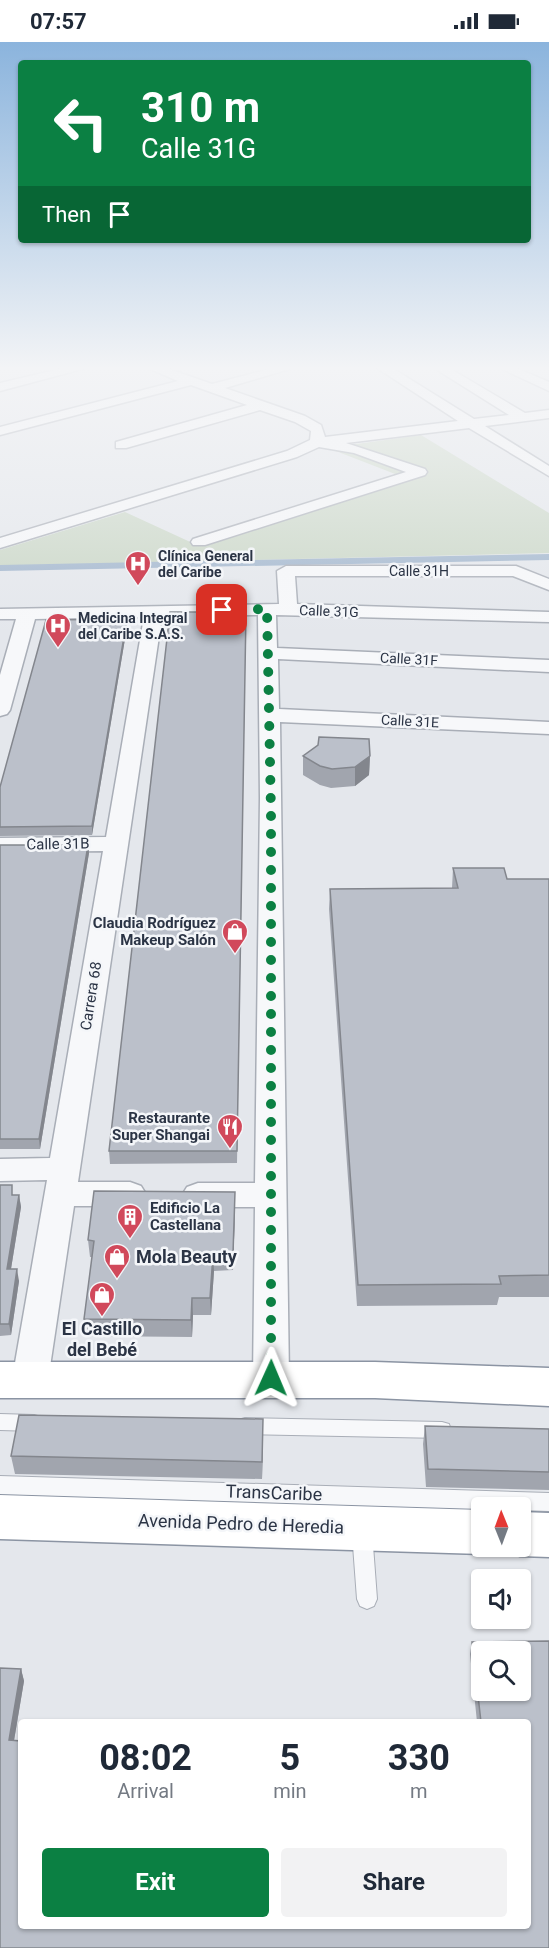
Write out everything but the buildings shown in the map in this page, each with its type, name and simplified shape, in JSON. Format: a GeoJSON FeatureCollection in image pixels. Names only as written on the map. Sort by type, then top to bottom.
{"type":"FeatureCollection","features":[{"type":"Feature","properties":{"kind":"highway"},"geometry":{"type":"LineString","coordinates":[[15,1380],[271,1378],[549,1387]]}},
{"type":"Feature","properties":{"kind":"highway","name":"Avenida Pedro de Heredia"},"geometry":{"type":"LineString","coordinates":[[0,1517],[471,1532]]}},
{"type":"Feature","properties":{"kind":"highway"},"geometry":{"type":"LineString","coordinates":[[531,1534],[549,1535]]}},
{"type":"Feature","properties":{"kind":"street"},"geometry":{"type":"LineString","coordinates":[[0,531],[8,541],[282,457]]}},
{"type":"Feature","properties":{"kind":"street"},"geometry":{"type":"LineString","coordinates":[[199,542],[420,472],[379,457]]}},
{"type":"Feature","properties":{"kind":"street"},"geometry":{"type":"LineString","coordinates":[[523,457],[549,472]]}},
{"type":"Feature","properties":{"kind":"street","name":"Calle 31H"},"geometry":{"type":"LineString","coordinates":[[278,609],[286,571],[516,571],[549,585]]}},
{"type":"Feature","properties":{"kind":"street"},"geometry":{"type":"LineString","coordinates":[[271,1378],[268,653],[278,609]]}},
{"type":"Feature","properties":{"kind":"street","name":"Calle 31G"},"geometry":{"type":"LineString","coordinates":[[0,614],[278,609],[549,617]]}},
{"type":"Feature","properties":{"kind":"street","name":"Carrera 68"},"geometry":{"type":"LineString","coordinates":[[15,1380],[61,1182],[154,611]]}},
{"type":"Feature","properties":{"kind":"street"},"geometry":{"type":"LineString","coordinates":[[0,710],[27,613]]}},
{"type":"Feature","properties":{"kind":"street","name":"Calle 31F"},"geometry":{"type":"LineString","coordinates":[[268,653],[549,666]]}},
{"type":"Feature","properties":{"kind":"street","name":"Calle 31E"},"geometry":{"type":"LineString","coordinates":[[270,716],[549,728]]}},
{"type":"Feature","properties":{"kind":"street","name":"Calle 31B"},"geometry":{"type":"LineString","coordinates":[[0,845],[116,843]]}},
{"type":"Feature","properties":{"kind":"street"},"geometry":{"type":"LineString","coordinates":[[0,1170],[61,1182],[269,1195]]}},
{"type":"Feature","properties":{"kind":"lane"},"geometry":{"type":"LineString","coordinates":[[0,1422],[48,1423]]}},
{"type":"Feature","properties":{"kind":"lane"},"geometry":{"type":"LineString","coordinates":[[227,1426],[465,1430]]}},
{"type":"Feature","properties":{"kind":"lane","name":"TransCaribe"},"geometry":{"type":"LineString","coordinates":[[0,1485],[549,1502]]}},
{"type":"Feature","properties":{"kind":"lane"},"geometry":{"type":"LineString","coordinates":[[362,1528],[367,1599]]}},
{"type":"Feature","properties":{"kind":"green space"},"geometry":{"type":"Polygon","coordinates":[[[351,457],[457,457],[549,513],[549,553],[0,566],[0,550],[125,512],[199,546],[408,479],[351,457]]]}},
{"type":"Feature","properties":{"kind":"waterway"},"geometry":{"type":"LineString","coordinates":[[0,568],[549,557]]}},
{"type":"Feature","properties":{"kind":"place","name":"Clínica General del Caribe"},"geometry":{"type":"Point","coordinates":[138,587]}},
{"type":"Feature","properties":{"kind":"place","name":"Medicina Integral del Caribe S.A.S."},"geometry":{"type":"Point","coordinates":[58,649]}},
{"type":"Feature","properties":{"kind":"place","name":"Claudia Rodríguez Makeup Salón"},"geometry":{"type":"Point","coordinates":[235,955]}},
{"type":"Feature","properties":{"kind":"place","name":"Restaurante Super Shangai"},"geometry":{"type":"Point","coordinates":[230,1150]}},
{"type":"Feature","properties":{"kind":"place","name":"Edificio La Castellana"},"geometry":{"type":"Point","coordinates":[130,1240]}},
{"type":"Feature","properties":{"kind":"place","name":"Mola Beauty"},"geometry":{"type":"Point","coordinates":[117,1280]}},
{"type":"Feature","properties":{"kind":"place","name":"El Castillo del Bebé"},"geometry":{"type":"Point","coordinates":[102,1318]}},
{"type":"Feature","properties":{"kind":"route"},"geometry":{"type":"LineString","coordinates":[[222,610],[267,609],[271,813],[269,1195],[271,1378]]}}]}
